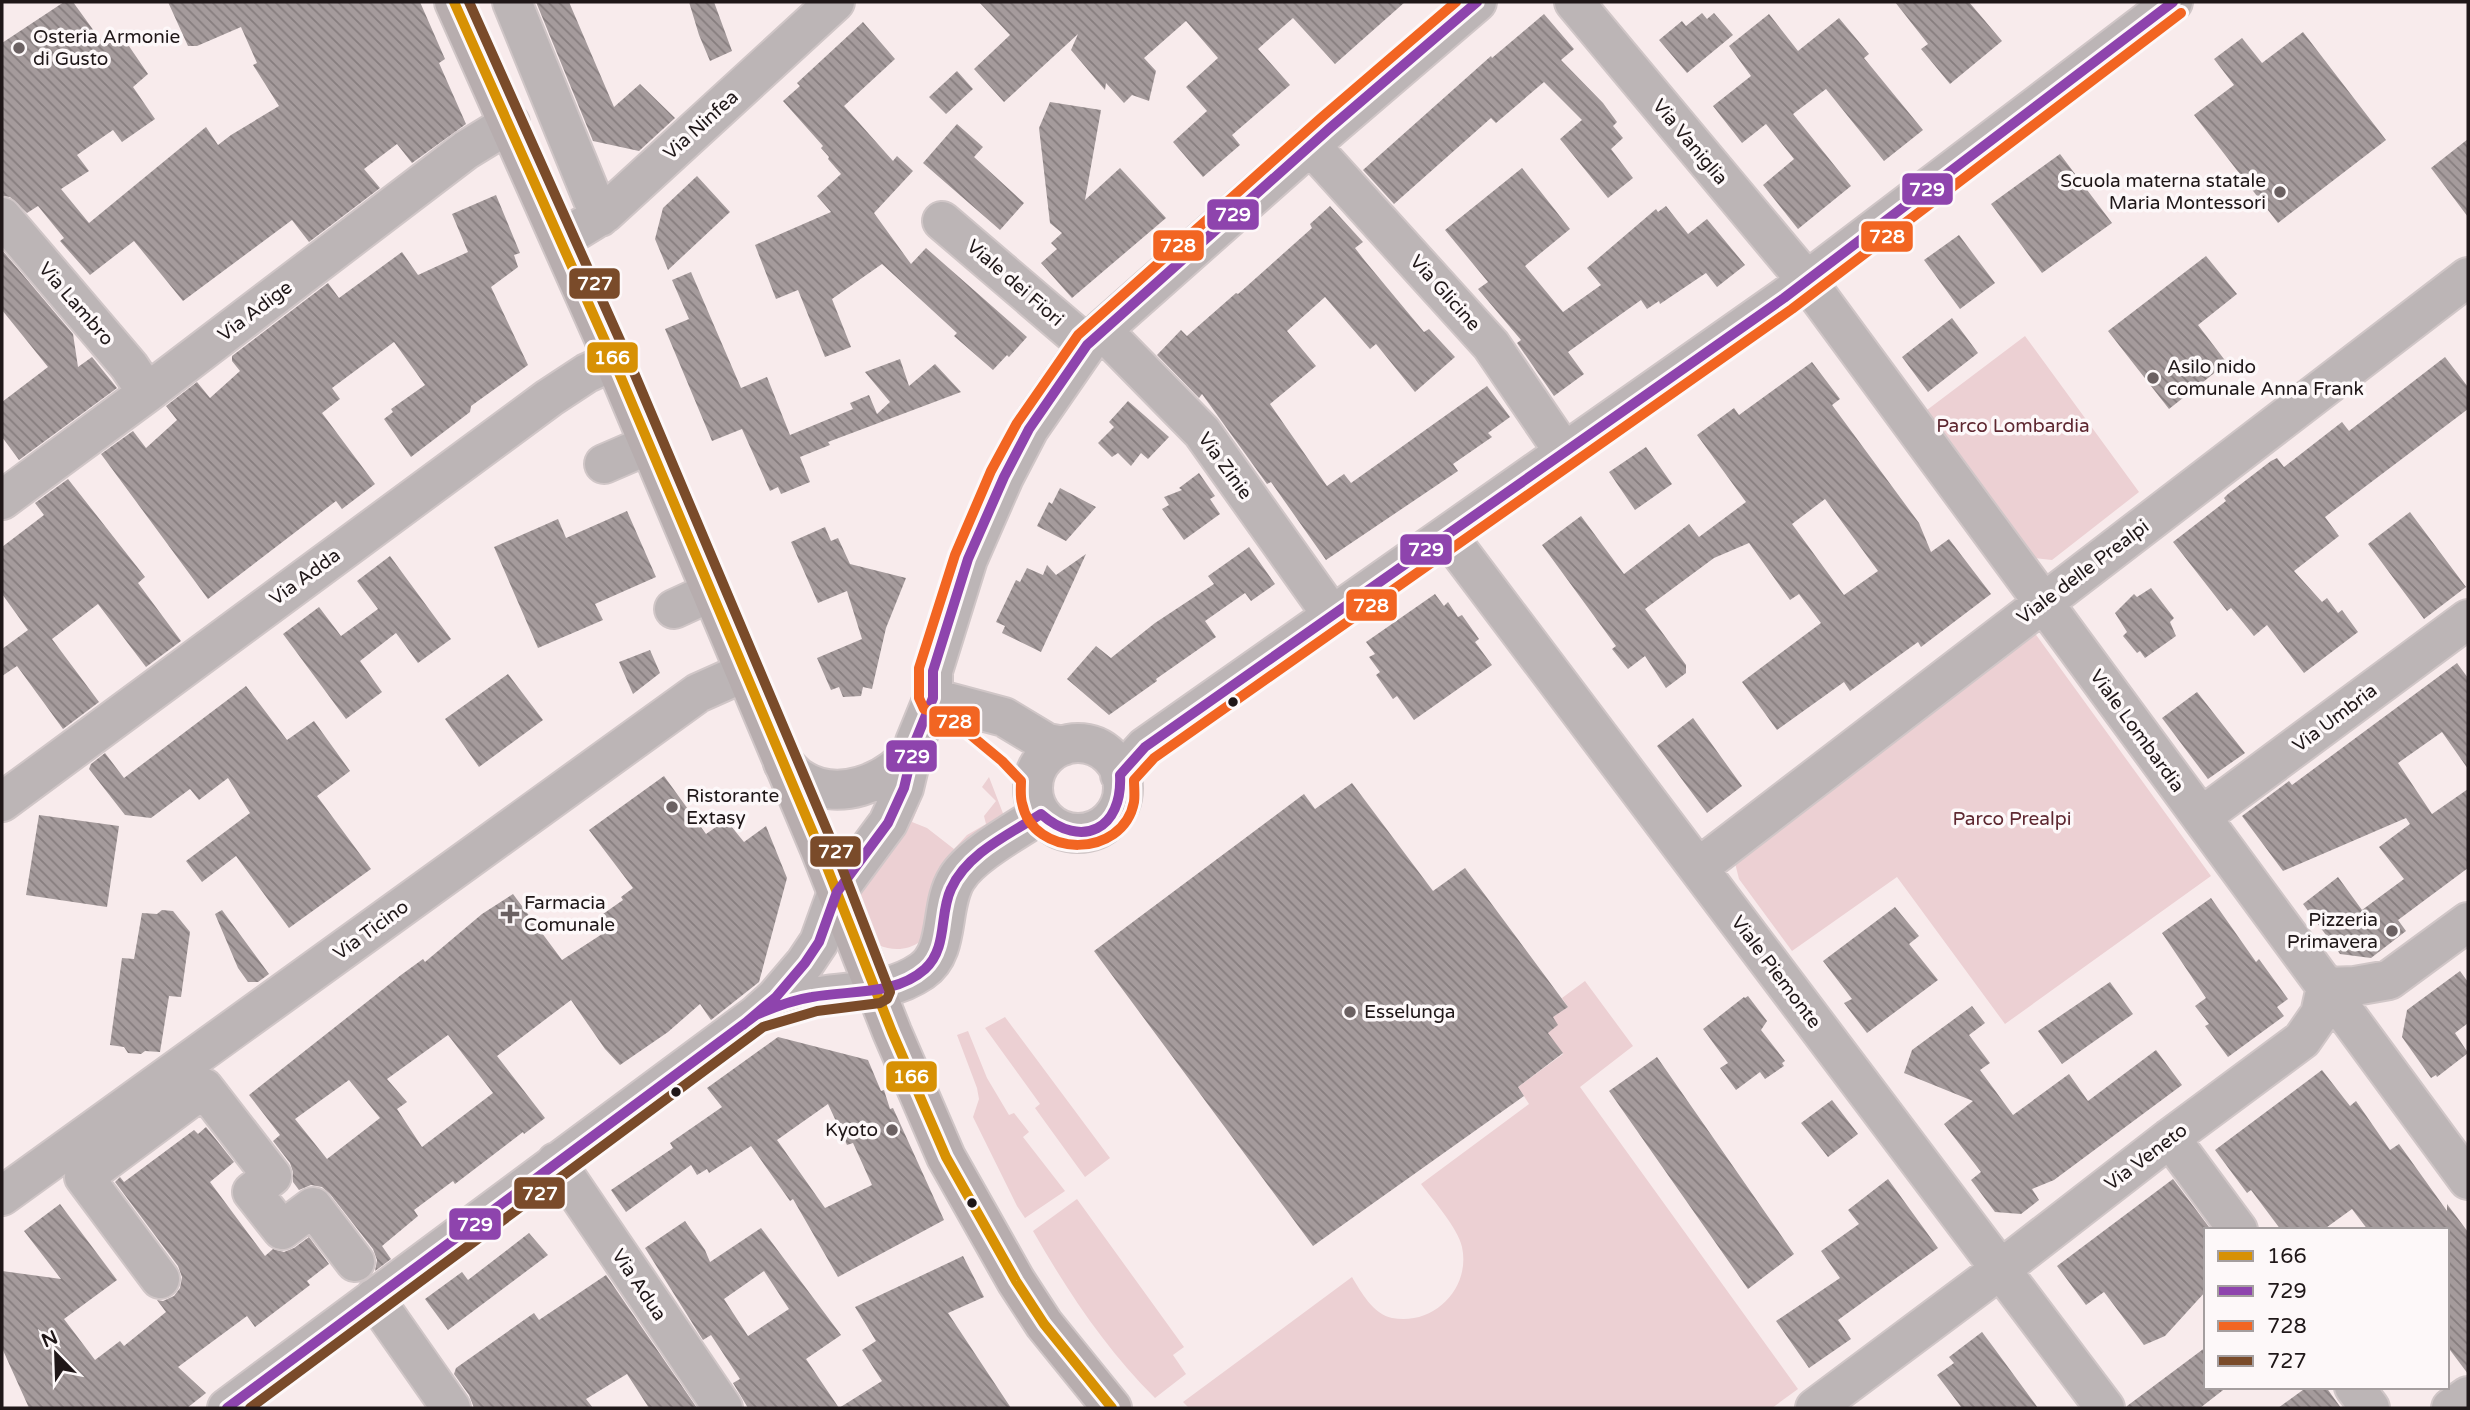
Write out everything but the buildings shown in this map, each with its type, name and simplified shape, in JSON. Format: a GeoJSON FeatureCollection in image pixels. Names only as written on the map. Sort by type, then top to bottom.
{"type":"FeatureCollection","features":[{"type":"Feature","properties":{"kind":"main road"},"geometry":{"type":"LineString","coordinates":[[454,2],[614,361],[935,1133],[972,1205],[1016,1281],[1044,1324],[1112,1408]]}},
{"type":"Feature","properties":{"kind":"street"},"geometry":{"type":"LineString","coordinates":[[512,2],[600,217]]}},
{"type":"Feature","properties":{"kind":"street","name":"Via Ninfea"},"geometry":{"type":"LineString","coordinates":[[561,240],[600,217],[835,2]]}},
{"type":"Feature","properties":{"kind":"street"},"geometry":{"type":"LineString","coordinates":[[1035,775],[1012,751],[945,701],[933,671],[943,633],[978,536],[1029,429],[1094,338],[1310,145],[1477,2]]}},
{"type":"Feature","properties":{"kind":"street","name":"Via Vaniglia"},"geometry":{"type":"LineString","coordinates":[[1574,2],[1807,282]]}},
{"type":"Feature","properties":{"kind":"street"},"geometry":{"type":"LineString","coordinates":[[1120,775],[1145,747],[1807,282],[2173,2]]}},
{"type":"Feature","properties":{"kind":"street","name":"Via Adige"},"geometry":{"type":"LineString","coordinates":[[2,500],[466,150],[510,124]]}},
{"type":"Feature","properties":{"kind":"street","name":"Via Glicine"},"geometry":{"type":"LineString","coordinates":[[1310,145],[1491,345],[1564,452]]}},
{"type":"Feature","properties":{"kind":"street","name":"Via Lambro"},"geometry":{"type":"LineString","coordinates":[[2,217],[129,366],[147,393]]}},
{"type":"Feature","properties":{"kind":"street","name":"Viale dei Fiori"},"geometry":{"type":"LineString","coordinates":[[943,221],[1094,338]]}},
{"type":"Feature","properties":{"kind":"street","name":"Viale delle Prealpi"},"geometry":{"type":"LineString","coordinates":[[1698,868],[2468,277]]}},
{"type":"Feature","properties":{"kind":"street","name":"Viale Lombardia"},"geometry":{"type":"LineString","coordinates":[[1807,282],[2468,1180]]}},
{"type":"Feature","properties":{"kind":"street","name":"Via Zinie"},"geometry":{"type":"LineString","coordinates":[[1094,338],[1202,432],[1332,615]]}},
{"type":"Feature","properties":{"kind":"street","name":"Via Adda"},"geometry":{"type":"LineString","coordinates":[[2,802],[549,398],[587,373],[614,361]]}},
{"type":"Feature","properties":{"kind":"street"},"geometry":{"type":"LineString","coordinates":[[604,464],[648,445]]}},
{"type":"Feature","properties":{"kind":"street","name":"Viale Piemonte"},"geometry":{"type":"LineString","coordinates":[[1447,535],[2105,1408]]}},
{"type":"Feature","properties":{"kind":"street"},"geometry":{"type":"LineString","coordinates":[[674,609],[711,592]]}},
{"type":"Feature","properties":{"kind":"street","name":"Via Umbria"},"geometry":{"type":"LineString","coordinates":[[2201,817],[2468,619]]}},
{"type":"Feature","properties":{"kind":"street","name":"Via Ticino"},"geometry":{"type":"LineString","coordinates":[[2,1196],[698,693],[745,672]]}},
{"type":"Feature","properties":{"kind":"street"},"geometry":{"type":"LineString","coordinates":[[945,701],[1004,717],[1047,743],[1063,746],[1080,744],[1102,751],[1114,762],[1120,775],[1122,794],[1111,819],[1094,830],[1079,833],[1055,827],[1041,814],[1034,796],[1035,775],[1046,757],[1063,746]]}},
{"type":"Feature","properties":{"kind":"street"},"geometry":{"type":"LineString","coordinates":[[783,762],[799,778],[816,786],[848,789],[871,783],[903,763],[945,701]]}},
{"type":"Feature","properties":{"kind":"street"},"geometry":{"type":"LineString","coordinates":[[227,1408],[755,1016],[792,979],[819,943],[837,892],[888,823],[904,788],[913,751]]}},
{"type":"Feature","properties":{"kind":"street"},"geometry":{"type":"LineString","coordinates":[[755,1016],[796,1000],[876,990],[900,984],[924,970],[937,951],[942,937],[947,898],[957,878],[971,862],[1041,814]]}},
{"type":"Feature","properties":{"kind":"street"},"geometry":{"type":"LineString","coordinates":[[2326,988],[2389,981],[2468,922]]}},
{"type":"Feature","properties":{"kind":"street","name":"Via Veneto"},"geometry":{"type":"LineString","coordinates":[[1815,1408],[2302,1040],[2320,1014],[2326,988]]}},
{"type":"Feature","properties":{"kind":"street"},"geometry":{"type":"LineString","coordinates":[[160,1279],[84,1177],[204,1088],[272,1176],[252,1192],[282,1230],[313,1207],[355,1262]]}},
{"type":"Feature","properties":{"kind":"street"},"geometry":{"type":"LineString","coordinates":[[2170,1138],[2237,1228]]}},
{"type":"Feature","properties":{"kind":"street","name":"Via Adua"},"geometry":{"type":"LineString","coordinates":[[556,1162],[723,1408]]}},
{"type":"Feature","properties":{"kind":"street"},"geometry":{"type":"LineString","coordinates":[[374,1298],[452,1408]]}},
{"type":"Feature","properties":{"kind":"street"},"geometry":{"type":"LineString","coordinates":[[2356,1389],[2370,1408]]}},
{"type":"Feature","properties":{"kind":"street"},"geometry":{"type":"LineString","coordinates":[[2451,1408],[2468,1396]]}},
{"type":"Feature","properties":{"kind":"green space","name":"Parco Lombardia"},"geometry":{"type":"Polygon","coordinates":[[[2025,336],[2139,492],[2052,560],[2034,558],[1923,413],[2025,336]]]}},
{"type":"Feature","properties":{"kind":"green space","name":"Parco Prealpi"},"geometry":{"type":"Polygon","coordinates":[[[2034,632],[2211,876],[2005,1024],[1897,877],[1792,951],[1739,879],[1735,863],[2034,632]]]}},
{"type":"Feature","properties":{"kind":"green space"},"geometry":{"type":"Polygon","coordinates":[[[989,777],[1004,816],[921,941],[900,949],[878,945],[858,894],[917,800],[920,803],[912,822],[927,828],[954,849],[967,835],[986,824],[984,816],[996,801],[982,787],[989,777]]]}},
{"type":"Feature","properties":{"kind":"green space"},"geometry":{"type":"Polygon","coordinates":[[[1585,981],[1633,1046],[1580,1087],[1798,1389],[1772,1408],[1189,1408],[1183,1402],[1352,1277],[1373,1307],[1392,1318],[1422,1316],[1446,1301],[1461,1277],[1462,1247],[1450,1223],[1421,1184],[1529,1104],[1518,1087],[1563,1054],[1548,1033],[1557,1025],[1553,1017],[1568,1007],[1562,998],[1585,981]]]}},
{"type":"Feature","properties":{"kind":"green space"},"geometry":{"type":"Polygon","coordinates":[[[1005,1017],[1110,1158],[1085,1177],[1035,1108],[1040,1104],[985,1028],[1005,1017]]]}},
{"type":"Feature","properties":{"kind":"green space"},"geometry":{"type":"Polygon","coordinates":[[[968,1031],[987,1078],[1009,1115],[1014,1113],[1029,1132],[1023,1137],[1065,1191],[1025,1218],[973,1117],[979,1099],[977,1088],[957,1035],[968,1031]]]}},
{"type":"Feature","properties":{"kind":"green space"},"geometry":{"type":"Polygon","coordinates":[[[1077,1199],[1184,1347],[1173,1355],[1186,1374],[1155,1398],[1088,1319],[1033,1231],[1077,1199]]]}},
{"type":"Feature","properties":{"kind":"transit line","name":"166"},"geometry":{"type":"LineString","coordinates":[[454,2],[614,361],[819,847],[892,1032],[946,1157],[1016,1281],[1044,1324],[1112,1408]]}},
{"type":"Feature","properties":{"kind":"transit line","name":"727"},"geometry":{"type":"LineString","coordinates":[[250,1408],[763,1027],[817,1011],[880,1003],[887,999],[890,992],[832,842],[627,356],[469,2]]}},
{"type":"Feature","properties":{"kind":"transit line","name":"728"},"geometry":{"type":"LineString","coordinates":[[1456,2],[1321,118],[1078,335],[1017,423],[991,471],[955,555],[919,668],[919,698],[924,709],[949,717],[1002,761],[1021,781],[1022,803],[1030,821],[1043,834],[1059,842],[1078,845],[1097,842],[1113,834],[1126,821],[1134,802],[1134,780],[1154,758],[1792,309],[2181,13]]}},
{"type":"Feature","properties":{"kind":"transit line","name":"729"},"geometry":{"type":"LineString","coordinates":[[743,1025],[776,997],[805,963],[819,942],[837,892],[888,823],[904,788],[915,742],[933,698],[933,671],[968,559],[1004,477],[1029,429],[1087,345],[1330,128],[1477,2]]}},
{"type":"Feature","properties":{"kind":"transit line","name":"729"},"geometry":{"type":"LineString","coordinates":[[227,1408],[756,1015],[798,1000],[886,988],[913,978],[932,961],[940,941],[951,889],[958,876],[978,855],[1041,814],[1056,825],[1071,831],[1085,832],[1107,821],[1115,809],[1120,775],[1145,747],[1784,298],[2173,2]]}},
{"type":"Feature","properties":{"kind":"place","name":"Osteria Armonie di Gusto"},"geometry":{"type":"Point","coordinates":[19,48]}},
{"type":"Feature","properties":{"kind":"place","name":"Scuola materna statale Maria Montessori"},"geometry":{"type":"Point","coordinates":[2280,192]}},
{"type":"Feature","properties":{"kind":"place","name":"Asilo nido comunale Anna Frank"},"geometry":{"type":"Point","coordinates":[2153,378]}},
{"type":"Feature","properties":{"kind":"place","name":"Ristorante Extasy"},"geometry":{"type":"Point","coordinates":[672,807]}},
{"type":"Feature","properties":{"kind":"place","name":"Farmacia Comunale"},"geometry":{"type":"Point","coordinates":[510,914]}},
{"type":"Feature","properties":{"kind":"place","name":"Pizzeria Primavera"},"geometry":{"type":"Point","coordinates":[2392,931]}},
{"type":"Feature","properties":{"kind":"place","name":"Esselunga"},"geometry":{"type":"Point","coordinates":[1350,1012]}},
{"type":"Feature","properties":{"kind":"place","name":"Kyoto"},"geometry":{"type":"Point","coordinates":[892,1130]}}]}
